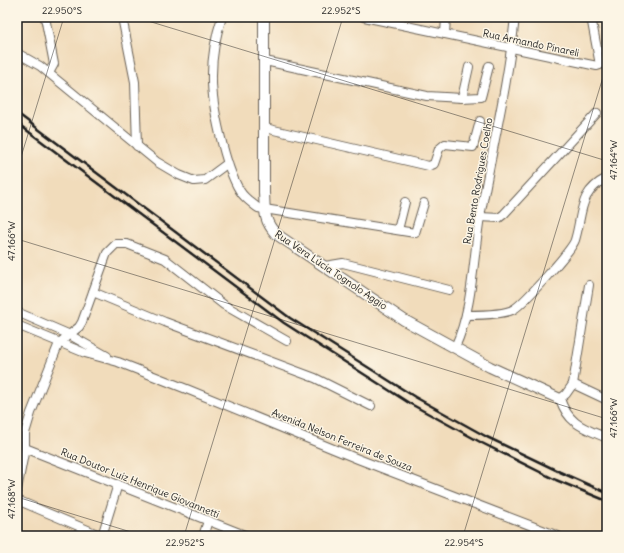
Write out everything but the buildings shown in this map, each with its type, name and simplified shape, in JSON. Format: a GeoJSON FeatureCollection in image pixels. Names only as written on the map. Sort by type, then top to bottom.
{"type":"FeatureCollection","features":[{"type":"Feature","properties":{"kind":"street"},"geometry":{"type":"LineString","coordinates":[[46,17],[54,64],[49,73]]}},
{"type":"Feature","properties":{"kind":"street"},"geometry":{"type":"LineString","coordinates":[[122,17],[135,82],[137,146]]}},
{"type":"Feature","properties":{"kind":"street"},"geometry":{"type":"LineString","coordinates":[[222,17],[217,32],[212,74],[214,99],[228,163],[240,191],[258,208],[415,233],[424,203]]}},
{"type":"Feature","properties":{"kind":"street","name":"Rua Vera Lúcia Tognolo Aggio"},"geometry":{"type":"LineString","coordinates":[[264,17],[265,208],[268,226],[276,234],[404,320],[490,366],[560,399]]}},
{"type":"Feature","properties":{"kind":"street","name":"Rua Armando Pinareli"},"geometry":{"type":"LineString","coordinates":[[364,17],[593,66],[600,65],[591,17]]}},
{"type":"Feature","properties":{"kind":"street"},"geometry":{"type":"LineString","coordinates":[[445,34],[446,17]]}},
{"type":"Feature","properties":{"kind":"street","name":"Rua Bento Rodrigues Coelho"},"geometry":{"type":"LineString","coordinates":[[456,347],[463,332],[480,217],[512,49],[515,17]]}},
{"type":"Feature","properties":{"kind":"street"},"geometry":{"type":"LineString","coordinates":[[17,53],[49,73],[157,162],[194,181],[205,180],[228,163]]}},
{"type":"Feature","properties":{"kind":"street"},"geometry":{"type":"LineString","coordinates":[[265,61],[427,96],[462,98],[481,97],[489,66]]}},
{"type":"Feature","properties":{"kind":"street"},"geometry":{"type":"LineString","coordinates":[[462,98],[469,67]]}},
{"type":"Feature","properties":{"kind":"street"},"geometry":{"type":"LineString","coordinates":[[480,217],[499,218],[504,214],[597,113]]}},
{"type":"Feature","properties":{"kind":"street"},"geometry":{"type":"LineString","coordinates":[[265,128],[429,166],[434,164],[439,149],[445,144],[473,147],[480,121]]}},
{"type":"Feature","properties":{"kind":"street"},"geometry":{"type":"LineString","coordinates":[[466,315],[507,312],[520,303],[575,241],[584,200],[599,182],[607,178]]}},
{"type":"Feature","properties":{"kind":"street"},"geometry":{"type":"LineString","coordinates":[[398,230],[405,202]]}},
{"type":"Feature","properties":{"kind":"street"},"geometry":{"type":"LineString","coordinates":[[17,490],[25,448],[27,424],[59,343],[82,322],[107,253],[116,244],[127,244],[165,259],[224,305],[287,341]]}},
{"type":"Feature","properties":{"kind":"street"},"geometry":{"type":"LineString","coordinates":[[325,266],[343,264],[449,290]]}},
{"type":"Feature","properties":{"kind":"street"},"geometry":{"type":"LineString","coordinates":[[589,285],[573,384],[566,394],[560,399],[564,411],[581,427],[607,438]]}},
{"type":"Feature","properties":{"kind":"street"},"geometry":{"type":"LineString","coordinates":[[93,292],[165,322],[315,378],[371,406]]}},
{"type":"Feature","properties":{"kind":"street","name":"Avenida Nelson Ferreira de Souza"},"geometry":{"type":"LineString","coordinates":[[17,312],[68,334],[118,362]]}},
{"type":"Feature","properties":{"kind":"street","name":"Avenida Nelson Ferreira de Souza"},"geometry":{"type":"LineString","coordinates":[[17,325],[86,353],[118,362],[358,459],[558,536]]}},
{"type":"Feature","properties":{"kind":"street"},"geometry":{"type":"LineString","coordinates":[[573,384],[607,400]]}},
{"type":"Feature","properties":{"kind":"street","name":"Rua Doutor Luiz Henrique Giovannetti"},"geometry":{"type":"LineString","coordinates":[[25,448],[247,536]]}},
{"type":"Feature","properties":{"kind":"street"},"geometry":{"type":"LineString","coordinates":[[17,500],[102,536],[118,484]]}},
{"type":"Feature","properties":{"kind":"street"},"geometry":{"type":"LineString","coordinates":[[203,536],[208,521]]}},
{"type":"Feature","properties":{"kind":"railway"},"geometry":{"type":"LineString","coordinates":[[17,113],[290,318],[415,397],[487,437],[607,493]]}},
{"type":"Feature","properties":{"kind":"railway"},"geometry":{"type":"LineString","coordinates":[[17,123],[284,323],[409,403],[482,443],[556,480],[607,501]]}}]}
